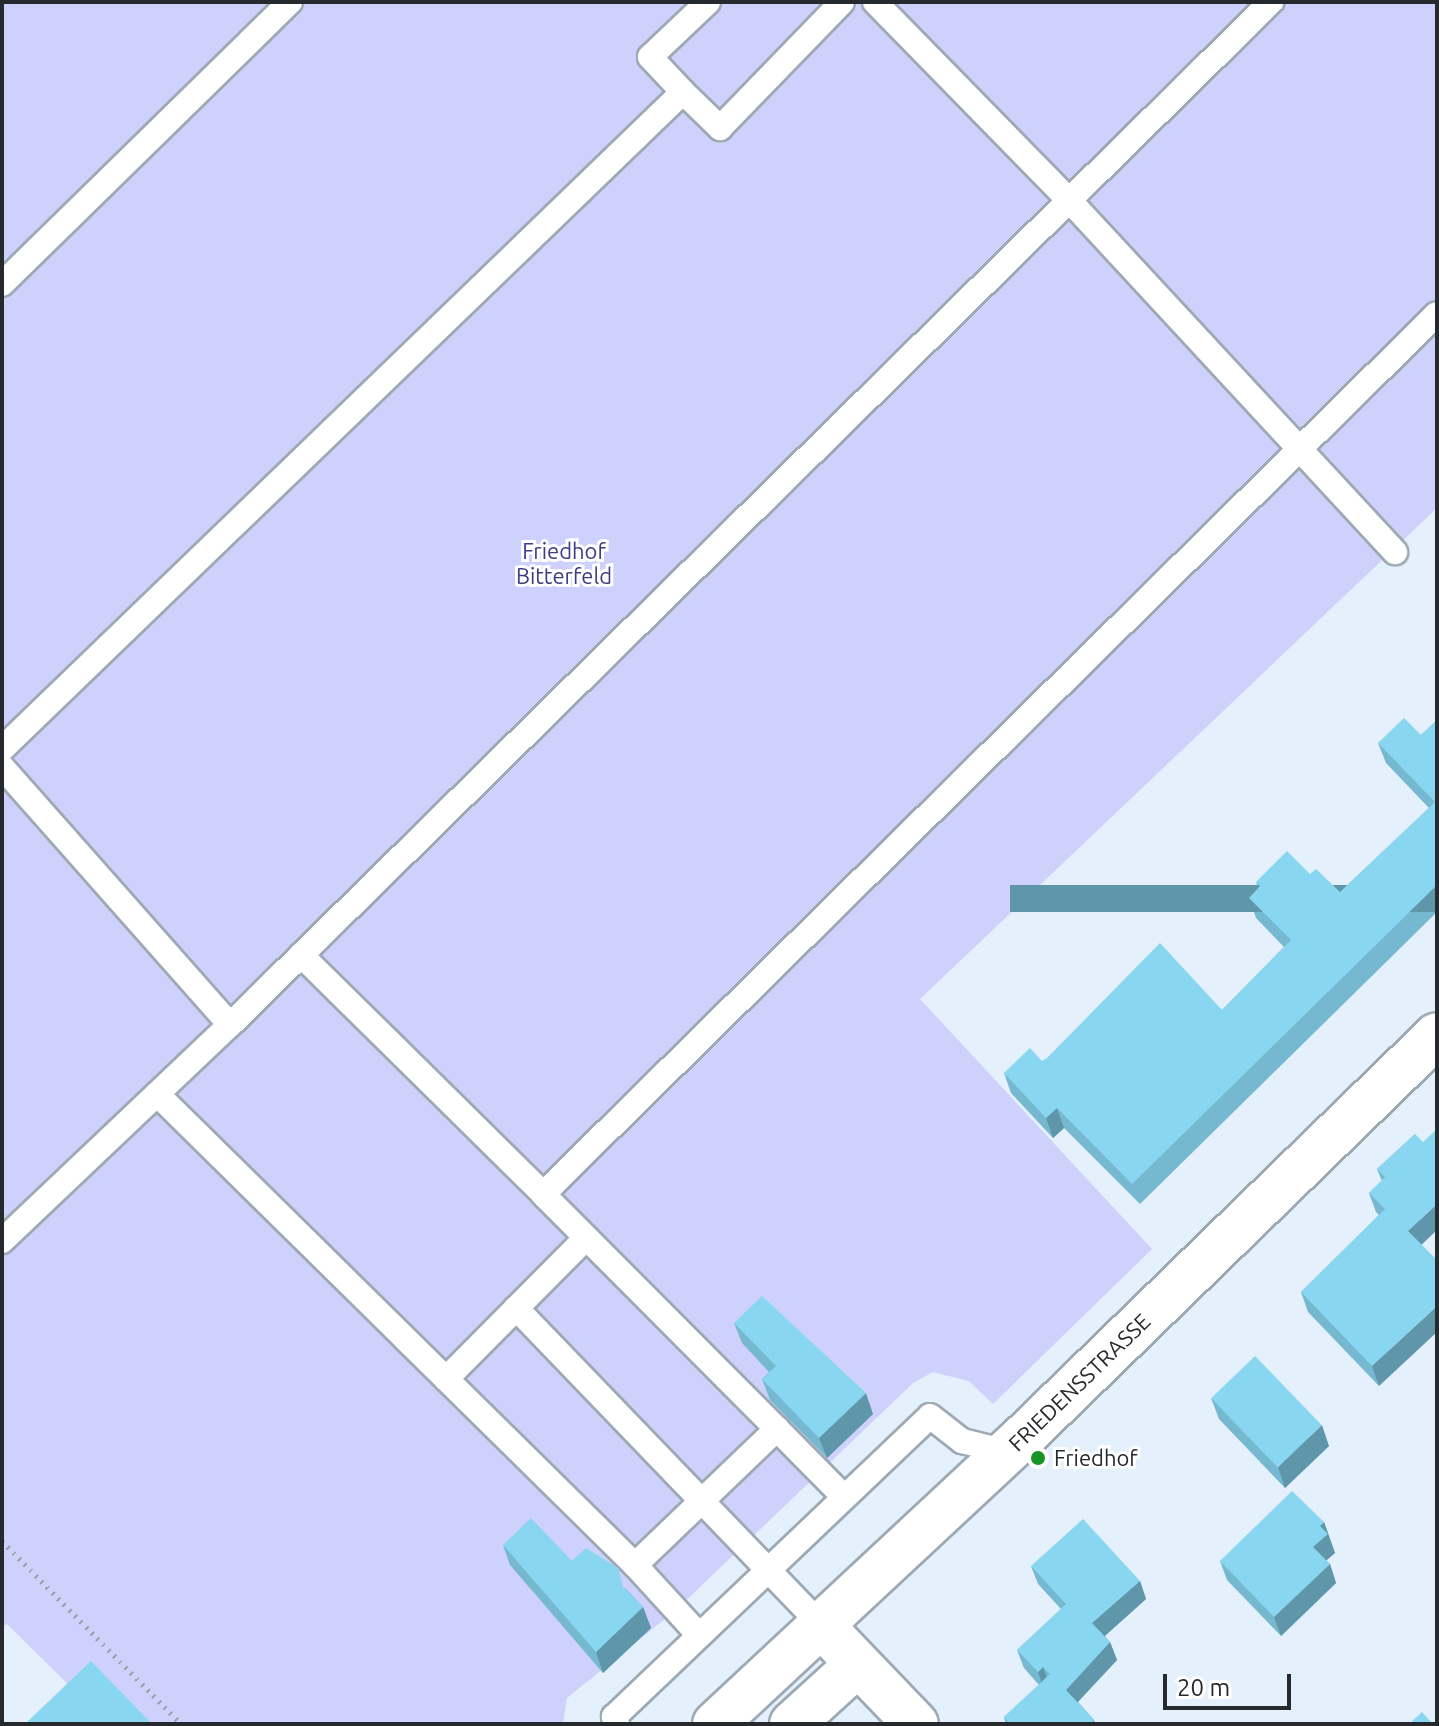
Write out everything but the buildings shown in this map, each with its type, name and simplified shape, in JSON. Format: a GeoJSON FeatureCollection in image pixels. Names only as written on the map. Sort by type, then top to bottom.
{"type":"FeatureCollection","features":[{"type":"Feature","properties":{"kind":"street","name":"FRIEDENSSTRASSE"},"geometry":{"type":"LineString","coordinates":[[715,1724],[1007,1452],[1437,1035]]}},
{"type":"Feature","properties":{"kind":"street"},"geometry":{"type":"LineString","coordinates":[[821,1625],[916,1724]]}},
{"type":"Feature","properties":{"kind":"street"},"geometry":{"type":"LineString","coordinates":[[792,1724],[858,1664]]}},
{"type":"Feature","properties":{"kind":"lane"},"geometry":{"type":"LineString","coordinates":[[2,284],[290,2]]}},
{"type":"Feature","properties":{"kind":"lane"},"geometry":{"type":"LineString","coordinates":[[708,2],[650,57],[720,128],[842,2]]}},
{"type":"Feature","properties":{"kind":"lane"},"geometry":{"type":"LineString","coordinates":[[875,2],[1069,200],[1395,552]]}},
{"type":"Feature","properties":{"kind":"lane"},"geometry":{"type":"LineString","coordinates":[[2,1241],[230,1025],[1271,2]]}},
{"type":"Feature","properties":{"kind":"lane"},"geometry":{"type":"LineString","coordinates":[[2,749],[683,92]]}},
{"type":"Feature","properties":{"kind":"lane"},"geometry":{"type":"LineString","coordinates":[[543,1194],[1298,447],[1437,314]]}},
{"type":"Feature","properties":{"kind":"lane"},"geometry":{"type":"LineString","coordinates":[[2,767],[230,1025]]}},
{"type":"Feature","properties":{"kind":"lane"},"geometry":{"type":"LineString","coordinates":[[301,955],[844,1497]]}},
{"type":"Feature","properties":{"kind":"lane"},"geometry":{"type":"LineString","coordinates":[[157,1094],[635,1565],[699,1635]]}},
{"type":"Feature","properties":{"kind":"lane"},"geometry":{"type":"LineString","coordinates":[[446,1379],[586,1238]]}},
{"type":"Feature","properties":{"kind":"lane"},"geometry":{"type":"LineString","coordinates":[[516,1308],[821,1625]]}},
{"type":"Feature","properties":{"kind":"lane"},"geometry":{"type":"LineString","coordinates":[[617,1724],[614,1717],[930,1416],[962,1441],[1007,1452]]}},
{"type":"Feature","properties":{"kind":"lane"},"geometry":{"type":"LineString","coordinates":[[635,1565],[777,1429]]}},
{"type":"Feature","properties":{"kind":"path"},"geometry":{"type":"LineString","coordinates":[[2,1541],[181,1724]]}},
{"type":"Feature","properties":{"kind":"green space","name":"Friedhof Bitterfeld"},"geometry":{"type":"Polygon","coordinates":[[[2,2],[1437,2],[1437,508],[920,999],[1152,1249],[993,1404],[969,1381],[933,1372],[913,1383],[676,1610],[567,1698],[563,1724],[62,1724],[85,1701],[7,1624],[2,1627],[2,2]]]}},
{"type":"Feature","properties":{"kind":"place","name":"Friedhof"},"geometry":{"type":"Point","coordinates":[1038,1458]}}]}
